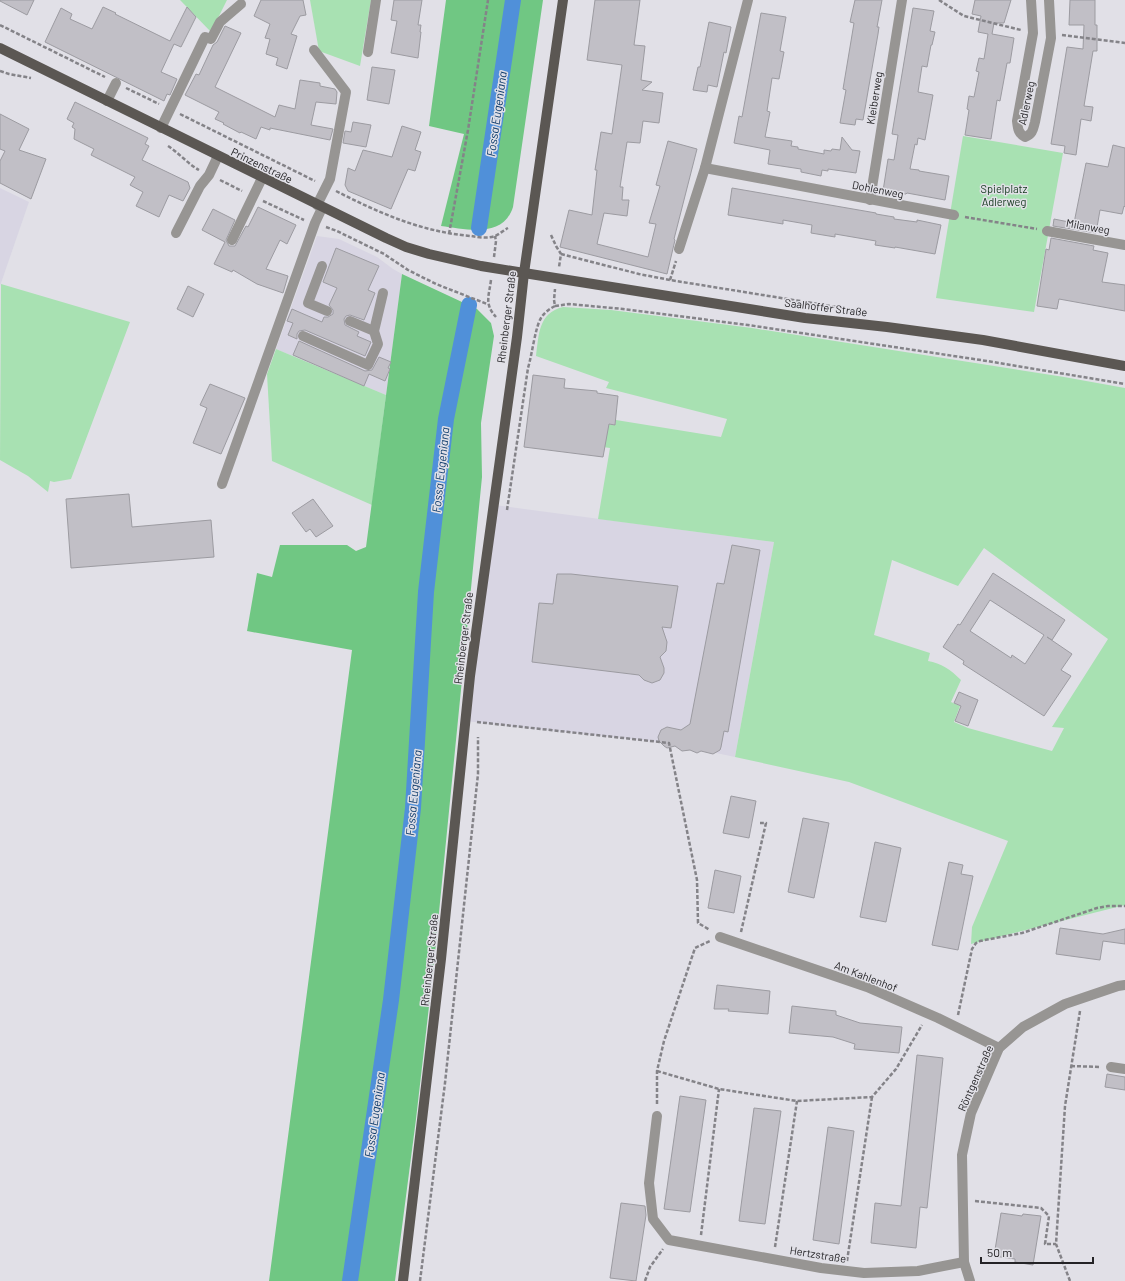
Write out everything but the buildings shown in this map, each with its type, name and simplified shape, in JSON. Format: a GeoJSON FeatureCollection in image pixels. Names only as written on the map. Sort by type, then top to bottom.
{"type":"FeatureCollection","features":[{"type":"Feature","properties":{"kind":"main road","name":"Rheinberger Straße"},"geometry":{"type":"LineString","coordinates":[[403,1281],[441,959],[465,720],[524,273],[563,0]]}},
{"type":"Feature","properties":{"kind":"main road","name":"Prinzenstraße"},"geometry":{"type":"LineString","coordinates":[[0,48],[320,207],[406,247],[446,258],[524,273]]}},
{"type":"Feature","properties":{"kind":"main road","name":"Saalhoffer Straße"},"geometry":{"type":"LineString","coordinates":[[524,273],[805,318],[887,326],[983,340],[1125,366]]}},
{"type":"Feature","properties":{"kind":"street"},"geometry":{"type":"LineString","coordinates":[[368,52],[376,0]]}},
{"type":"Feature","properties":{"kind":"street"},"geometry":{"type":"LineString","coordinates":[[679,248],[705,168],[748,0]]}},
{"type":"Feature","properties":{"kind":"street","name":"Kleiberweg"},"geometry":{"type":"LineString","coordinates":[[870,200],[902,0]]}},
{"type":"Feature","properties":{"kind":"street","name":"Adlerweg"},"geometry":{"type":"LineString","coordinates":[[1031,0],[1033,33],[1017,121],[1018,130],[1025,137],[1029,136],[1033,132],[1035,122],[1051,34],[1050,0]]}},
{"type":"Feature","properties":{"kind":"street"},"geometry":{"type":"LineString","coordinates":[[160,128],[205,37],[211,39],[220,22],[241,4]]}},
{"type":"Feature","properties":{"kind":"street"},"geometry":{"type":"LineString","coordinates":[[222,484],[330,179],[346,92],[314,50]]}},
{"type":"Feature","properties":{"kind":"street"},"geometry":{"type":"LineString","coordinates":[[107,102],[116,83]]}},
{"type":"Feature","properties":{"kind":"street"},"geometry":{"type":"LineString","coordinates":[[176,233],[200,186],[209,175],[218,156]]}},
{"type":"Feature","properties":{"kind":"street","name":"Dohlenweg"},"geometry":{"type":"LineString","coordinates":[[705,168],[954,216]]}},
{"type":"Feature","properties":{"kind":"street"},"geometry":{"type":"LineString","coordinates":[[232,240],[262,178]]}},
{"type":"Feature","properties":{"kind":"street","name":"Milanweg"},"geometry":{"type":"LineString","coordinates":[[1047,231],[1125,245]]}},
{"type":"Feature","properties":{"kind":"street"},"geometry":{"type":"LineString","coordinates":[[322,266],[308,303],[327,311]]}},
{"type":"Feature","properties":{"kind":"street"},"geometry":{"type":"LineString","coordinates":[[303,336],[368,365],[378,344],[374,331],[383,293]]}},
{"type":"Feature","properties":{"kind":"street"},"geometry":{"type":"LineString","coordinates":[[350,321],[374,331]]}},
{"type":"Feature","properties":{"kind":"street","name":"Am Kahlenhof"},"geometry":{"type":"LineString","coordinates":[[720,937],[867,988],[929,1014],[999,1048]]}},
{"type":"Feature","properties":{"kind":"street","name":"Röntgenstraße"},"geometry":{"type":"LineString","coordinates":[[970,1281],[964,1262],[962,1155],[971,1113],[999,1048],[1023,1027],[1065,1004],[1125,985]]}},
{"type":"Feature","properties":{"kind":"street"},"geometry":{"type":"LineString","coordinates":[[1111,1067],[1125,1069]]}},
{"type":"Feature","properties":{"kind":"street"},"geometry":{"type":"LineString","coordinates":[[657,1116],[649,1183],[653,1219],[670,1240]]}},
{"type":"Feature","properties":{"kind":"street","name":"Hertzstraße"},"geometry":{"type":"LineString","coordinates":[[670,1240],[821,1268],[864,1273],[918,1271],[964,1262]]}},
{"type":"Feature","properties":{"kind":"path"},"geometry":{"type":"LineString","coordinates":[[449,234],[468,130],[488,0]]}},
{"type":"Feature","properties":{"kind":"path"},"geometry":{"type":"LineString","coordinates":[[939,0],[964,16],[1033,33]]}},
{"type":"Feature","properties":{"kind":"path"},"geometry":{"type":"LineString","coordinates":[[0,25],[326,187],[393,218],[416,226],[449,234],[489,237],[495,236],[508,228]]}},
{"type":"Feature","properties":{"kind":"path"},"geometry":{"type":"LineString","coordinates":[[1051,34],[1125,43]]}},
{"type":"Feature","properties":{"kind":"path"},"geometry":{"type":"LineString","coordinates":[[0,71],[8,74],[32,78]]}},
{"type":"Feature","properties":{"kind":"path"},"geometry":{"type":"LineString","coordinates":[[954,216],[1047,231]]}},
{"type":"Feature","properties":{"kind":"path"},"geometry":{"type":"LineString","coordinates":[[551,235],[561,254],[554,300],[555,306]]}},
{"type":"Feature","properties":{"kind":"path"},"geometry":{"type":"LineString","coordinates":[[670,280],[679,248]]}},
{"type":"Feature","properties":{"kind":"path"},"geometry":{"type":"LineString","coordinates":[[561,254],[639,274],[670,280],[844,308]]}},
{"type":"Feature","properties":{"kind":"path"},"geometry":{"type":"LineString","coordinates":[[487,304],[490,311],[496,317]]}},
{"type":"Feature","properties":{"kind":"path"},"geometry":{"type":"LineString","coordinates":[[506,514],[527,374],[539,322],[546,312],[555,306],[569,304],[623,309],[748,325],[987,361],[1125,384]]}},
{"type":"Feature","properties":{"kind":"path"},"geometry":{"type":"LineString","coordinates":[[420,1281],[445,1083],[477,782],[478,714]]}},
{"type":"Feature","properties":{"kind":"path"},"geometry":{"type":"LineString","coordinates":[[465,720],[669,743],[697,880],[698,923],[720,937]]}},
{"type":"Feature","properties":{"kind":"path"},"geometry":{"type":"LineString","coordinates":[[738,944],[766,823],[760,823]]}},
{"type":"Feature","properties":{"kind":"path"},"geometry":{"type":"LineString","coordinates":[[956,1027],[972,949],[980,940],[1022,933],[1097,908],[1108,906],[1125,906]]}},
{"type":"Feature","properties":{"kind":"path"},"geometry":{"type":"LineString","coordinates":[[657,1116],[657,1071],[664,1041],[695,948],[720,937]]}},
{"type":"Feature","properties":{"kind":"path"},"geometry":{"type":"LineString","coordinates":[[1070,1281],[1056,1244],[1065,1106],[1081,999]]}},
{"type":"Feature","properties":{"kind":"path"},"geometry":{"type":"LineString","coordinates":[[846,1271],[872,1097],[896,1069],[929,1014]]}},
{"type":"Feature","properties":{"kind":"path"},"geometry":{"type":"LineString","coordinates":[[1071,1066],[1111,1067]]}},
{"type":"Feature","properties":{"kind":"path"},"geometry":{"type":"LineString","coordinates":[[657,1071],[719,1089],[797,1101],[872,1097]]}},
{"type":"Feature","properties":{"kind":"path"},"geometry":{"type":"LineString","coordinates":[[699,1246],[719,1089]]}},
{"type":"Feature","properties":{"kind":"path"},"geometry":{"type":"LineString","coordinates":[[774,1259],[797,1101]]}},
{"type":"Feature","properties":{"kind":"path"},"geometry":{"type":"LineString","coordinates":[[962,1200],[1041,1208],[1049,1216],[1045,1244],[1056,1244]]}},
{"type":"Feature","properties":{"kind":"path"},"geometry":{"type":"LineString","coordinates":[[645,1281],[650,1267],[670,1240]]}},
{"type":"Feature","properties":{"kind":"shaded area"},"geometry":{"type":"Polygon","coordinates":[[[0,188],[29,202],[0,286],[0,188]]]}},
{"type":"Feature","properties":{"kind":"shaded area"},"geometry":{"type":"Polygon","coordinates":[[[317,236],[339,239],[377,257],[402,274],[386,395],[276,349],[317,236]]]}},
{"type":"Feature","properties":{"kind":"shaded area"},"geometry":{"type":"Polygon","coordinates":[[[494,505],[774,542],[735,757],[669,743],[465,721],[494,505]]]}},
{"type":"Feature","properties":{"kind":"green space"},"geometry":{"type":"Polygon","coordinates":[[[180,0],[227,0],[211,32],[180,0]]]}},
{"type":"Feature","properties":{"kind":"green space"},"geometry":{"type":"Polygon","coordinates":[[[310,0],[371,0],[360,66],[319,51],[310,0]]]}},
{"type":"Feature","properties":{"kind":"green space"},"geometry":{"type":"Polygon","coordinates":[[[446,0],[543,0],[513,207],[508,217],[501,224],[483,230],[441,226],[464,134],[429,126],[446,0]]]}},
{"type":"Feature","properties":{"kind":"green space","name":"Spielplatz Adlerweg"},"geometry":{"type":"Polygon","coordinates":[[[963,136],[1063,153],[1034,312],[936,298],[963,136]]]}},
{"type":"Feature","properties":{"kind":"green space"},"geometry":{"type":"Polygon","coordinates":[[[402,274],[477,309],[491,323],[494,336],[481,423],[482,477],[434,963],[395,1281],[269,1281],[352,650],[247,631],[257,573],[272,577],[280,545],[347,545],[356,551],[366,547],[402,274]]]}},
{"type":"Feature","properties":{"kind":"green space"},"geometry":{"type":"Polygon","coordinates":[[[1,284],[130,322],[71,479],[54,482],[50,481],[48,492],[28,476],[0,460],[1,284]]]}},
{"type":"Feature","properties":{"kind":"green space"},"geometry":{"type":"Polygon","coordinates":[[[563,307],[611,310],[752,328],[1125,388],[1125,905],[971,944],[972,927],[1008,841],[849,782],[735,757],[774,542],[598,519],[610,448],[603,447],[605,446],[607,424],[615,425],[616,420],[721,437],[727,419],[606,388],[609,382],[536,356],[541,326],[549,314],[563,307]],[[984,548],[958,586],[892,560],[874,635],[930,653],[928,661],[937,663],[946,668],[961,680],[951,702],[960,706],[954,722],[968,728],[1052,751],[1064,728],[1052,727],[1108,639],[984,548]]]}},
{"type":"Feature","properties":{"kind":"green space"},"geometry":{"type":"Polygon","coordinates":[[[276,349],[386,395],[372,505],[272,461],[267,374],[276,349]]]}},
{"type":"Feature","properties":{"kind":"waterway","name":"Fossa Eugeniana"},"geometry":{"type":"LineString","coordinates":[[479,228],[513,0]]}},
{"type":"Feature","properties":{"kind":"waterway","name":"Fossa Eugeniana"},"geometry":{"type":"LineString","coordinates":[[350,1281],[391,1000],[413,808],[426,592],[446,419],[469,305]]}}]}
